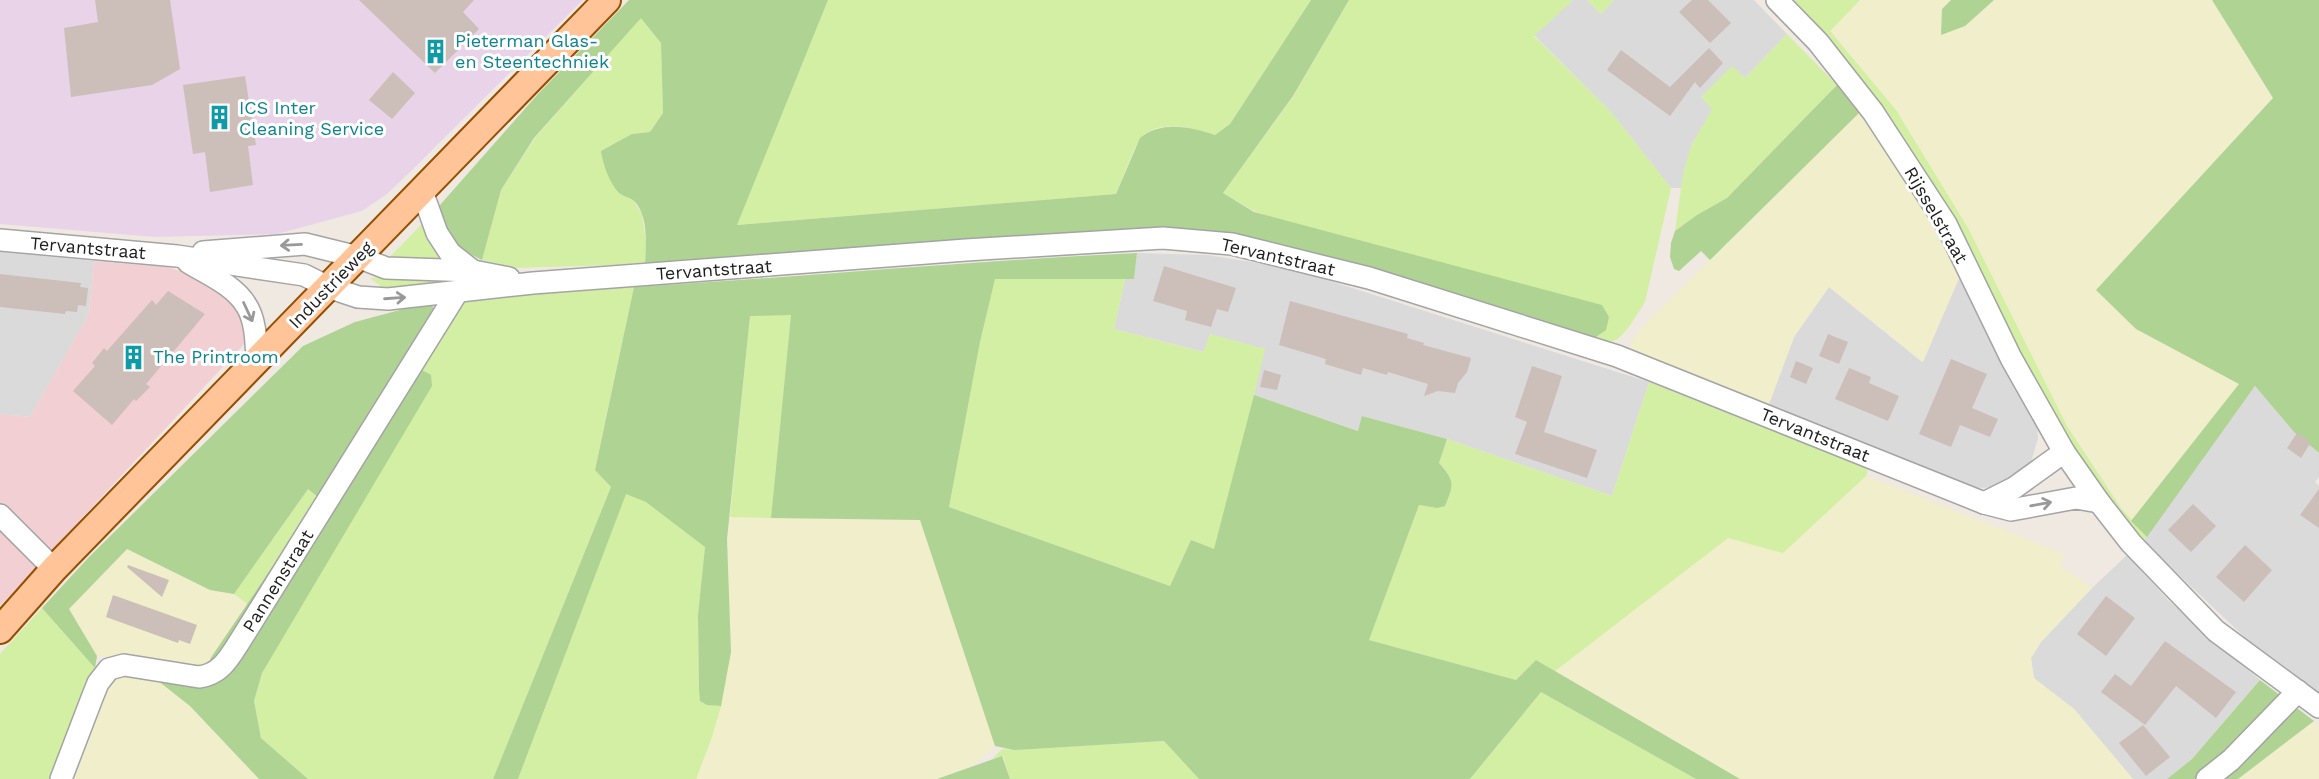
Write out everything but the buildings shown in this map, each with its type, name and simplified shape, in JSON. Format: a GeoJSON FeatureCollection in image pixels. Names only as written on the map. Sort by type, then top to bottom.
{"type":"FeatureCollection","features":[{"type":"Feature","properties":{"kind":"main road","name":"Industrieweg"},"geometry":{"type":"LineString","coordinates":[[0,630],[54,569],[607,0]]}},
{"type":"Feature","properties":{"kind":"street","name":"Rijsselstraat"},"geometry":{"type":"LineString","coordinates":[[1777,0],[1818,42],[1873,112],[1946,224],[2011,358],[2064,452]]}},
{"type":"Feature","properties":{"kind":"street","name":"Tervantstraat"},"geometry":{"type":"LineString","coordinates":[[422,191],[437,233],[450,253],[473,271]]}},
{"type":"Feature","properties":{"kind":"street","name":"Tervantstraat"},"geometry":{"type":"LineString","coordinates":[[0,240],[177,256],[304,275],[358,297],[388,299],[533,283],[966,250],[1163,238],[1231,244],[1369,278],[1617,356],[1984,503],[2011,510],[2076,498],[2099,502]]}},
{"type":"Feature","properties":{"kind":"street","name":"Tervantstraat"},"geometry":{"type":"LineString","coordinates":[[177,256],[220,249],[306,244],[358,257],[386,268],[473,271],[533,283]]}},
{"type":"Feature","properties":{"kind":"street","name":"Tervantstraat"},"geometry":{"type":"LineString","coordinates":[[177,256],[226,285],[247,305],[255,331],[257,360]]}},
{"type":"Feature","properties":{"kind":"street","name":"Pannenstraat"},"geometry":{"type":"LineString","coordinates":[[61,779],[98,683],[109,669],[124,665],[199,677],[219,671],[248,630],[458,291]]}},
{"type":"Feature","properties":{"kind":"street"},"geometry":{"type":"LineString","coordinates":[[1984,503],[2014,488],[2064,452],[2131,543],[2216,631],[2319,707]]}},
{"type":"Feature","properties":{"kind":"street"},"geometry":{"type":"LineString","coordinates":[[0,515],[54,569]]}},
{"type":"Feature","properties":{"kind":"street"},"geometry":{"type":"LineString","coordinates":[[2207,779],[2231,760],[2298,691]]}},
{"type":"Feature","properties":{"kind":"shaded area"},"geometry":{"type":"Polygon","coordinates":[[[0,0],[583,0],[387,194],[362,211],[277,234],[155,237],[0,224],[0,0]]]}},
{"type":"Feature","properties":{"kind":"shaded area"},"geometry":{"type":"Polygon","coordinates":[[[1573,0],[1587,0],[1601,14],[1614,0],[1754,0],[1787,34],[1745,78],[1701,97],[1713,109],[1691,146],[1681,188],[1671,188],[1611,112],[1534,35],[1573,0]]]}},
{"type":"Feature","properties":{"kind":"shaded area"},"geometry":{"type":"Polygon","coordinates":[[[1860,0],[1951,0],[1942,10],[1965,26],[1994,0],[2212,0],[2273,98],[2097,290],[2174,348],[2240,384],[2131,521],[2067,426],[1968,228],[1896,110],[1830,31],[1860,0]]]}},
{"type":"Feature","properties":{"kind":"shaded area"},"geometry":{"type":"Polygon","coordinates":[[[1859,113],[1895,163],[1960,276],[1923,362],[1829,287],[1794,337],[1769,404],[1631,353],[1630,344],[1645,324],[1859,113]]]}},
{"type":"Feature","properties":{"kind":"shaded area"},"geometry":{"type":"Polygon","coordinates":[[[0,252],[94,261],[89,314],[30,417],[0,414],[0,252]]]}},
{"type":"Feature","properties":{"kind":"shaded area"},"geometry":{"type":"Polygon","coordinates":[[[1137,253],[1207,255],[1289,268],[1649,382],[1612,496],[1447,439],[1362,416],[1359,431],[1254,395],[1264,349],[1210,334],[1204,352],[1114,329],[1125,279],[1134,278],[1137,253]]]}},
{"type":"Feature","properties":{"kind":"shaded area"},"geometry":{"type":"Polygon","coordinates":[[[94,261],[167,267],[210,285],[241,313],[245,343],[0,606],[0,414],[30,417],[89,314],[94,261]]]}},
{"type":"Feature","properties":{"kind":"shaded area"},"geometry":{"type":"Polygon","coordinates":[[[1960,276],[2037,426],[2038,438],[2030,466],[2000,487],[1979,488],[1938,474],[1769,404],[1794,337],[1829,287],[1922,362],[1960,276]]]}},
{"type":"Feature","properties":{"kind":"shaded area"},"geometry":{"type":"Polygon","coordinates":[[[2255,386],[2294,432],[2319,453],[2319,477],[2315,482],[2319,486],[2319,696],[2256,648],[2143,541],[2255,386]]]}},
{"type":"Feature","properties":{"kind":"shaded area"},"geometry":{"type":"Polygon","coordinates":[[[1866,476],[2065,554],[2060,566],[2092,588],[2041,642],[2031,658],[2034,678],[2074,709],[2133,779],[1740,779],[1555,671],[1728,538],[1783,552],[1866,476]]]}},
{"type":"Feature","properties":{"kind":"shaded area"},"geometry":{"type":"Polygon","coordinates":[[[730,517],[920,520],[995,746],[970,767],[937,779],[696,779],[711,740],[731,652],[727,539],[730,517]]]}},
{"type":"Feature","properties":{"kind":"shaded area"},"geometry":{"type":"Polygon","coordinates":[[[128,549],[210,590],[234,594],[248,604],[211,659],[217,667],[204,670],[97,656],[69,609],[128,549]]]}},
{"type":"Feature","properties":{"kind":"shaded area"},"geometry":{"type":"Polygon","coordinates":[[[2127,555],[2168,600],[2260,680],[2192,759],[2167,779],[2133,779],[2074,709],[2034,679],[2031,658],[2041,642],[2127,555]]]}},
{"type":"Feature","properties":{"kind":"shaded area"},"geometry":{"type":"Polygon","coordinates":[[[118,672],[157,680],[190,706],[259,779],[72,779],[104,691],[118,672]]]}},
{"type":"Feature","properties":{"kind":"shaded area"},"geometry":{"type":"Polygon","coordinates":[[[2314,721],[2319,725],[2319,779],[2238,779],[2314,721]]]}},
{"type":"Feature","properties":{"kind":"green space"},"geometry":{"type":"Polygon","coordinates":[[[629,0],[828,0],[737,225],[1116,194],[1140,138],[1148,132],[1167,127],[1187,128],[1215,135],[1230,124],[1311,0],[1349,0],[1293,96],[1223,193],[1254,212],[1602,305],[1609,317],[1606,330],[1593,339],[1238,235],[1191,229],[645,264],[642,213],[633,200],[615,188],[607,173],[601,151],[632,134],[650,132],[663,113],[661,43],[641,18],[534,138],[501,190],[482,260],[464,250],[447,233],[440,205],[538,94],[629,0]]]}},
{"type":"Feature","properties":{"kind":"green space"},"geometry":{"type":"Polygon","coordinates":[[[828,0],[1311,0],[1230,124],[1215,135],[1176,126],[1148,132],[1135,148],[1116,194],[736,225],[828,0]]]}},
{"type":"Feature","properties":{"kind":"green space"},"geometry":{"type":"Polygon","coordinates":[[[1349,0],[1573,0],[1534,36],[1611,112],[1671,188],[1645,302],[1619,338],[1609,343],[1593,339],[1254,211],[1223,193],[1293,97],[1349,0]]]}},
{"type":"Feature","properties":{"kind":"green space"},"geometry":{"type":"Polygon","coordinates":[[[1587,0],[1614,0],[1601,14],[1587,0]]]}},
{"type":"Feature","properties":{"kind":"green space"},"geometry":{"type":"Polygon","coordinates":[[[1787,0],[1860,0],[1830,31],[1896,110],[1968,228],[2067,426],[2121,508],[2147,537],[2143,541],[2113,507],[2062,432],[1958,228],[1915,157],[1875,102],[1787,0]]]}},
{"type":"Feature","properties":{"kind":"green space"},"geometry":{"type":"Polygon","coordinates":[[[1951,0],[1994,0],[1965,26],[1941,35],[1942,9],[1951,0]]]}},
{"type":"Feature","properties":{"kind":"green space"},"geometry":{"type":"Polygon","coordinates":[[[2212,0],[2319,0],[2319,453],[2294,432],[2255,386],[2147,537],[2131,521],[2239,384],[2136,329],[2096,290],[2273,98],[2212,0]]]}},
{"type":"Feature","properties":{"kind":"green space"},"geometry":{"type":"Polygon","coordinates":[[[641,17],[661,43],[663,113],[650,132],[632,134],[633,200],[642,214],[646,242],[645,264],[515,268],[482,260],[501,190],[535,138],[641,17]]]}},
{"type":"Feature","properties":{"kind":"green space"},"geometry":{"type":"Polygon","coordinates":[[[1787,34],[1837,85],[1727,198],[1675,231],[1683,174],[1691,146],[1712,109],[1701,97],[1732,66],[1745,78],[1787,34]]]}},
{"type":"Feature","properties":{"kind":"green space"},"geometry":{"type":"Polygon","coordinates":[[[1837,85],[1859,113],[1710,260],[1701,251],[1679,271],[1674,269],[1670,257],[1675,231],[1727,198],[1837,85]]]}},
{"type":"Feature","properties":{"kind":"green space"},"geometry":{"type":"Polygon","coordinates":[[[422,224],[452,261],[388,259],[422,224]]]}},
{"type":"Feature","properties":{"kind":"green space"},"geometry":{"type":"Polygon","coordinates":[[[1137,253],[1134,279],[995,279],[980,342],[949,507],[1170,586],[1191,540],[1214,549],[1254,395],[1358,431],[1362,416],[1447,439],[1439,463],[1451,483],[1448,499],[1445,506],[1437,508],[1419,505],[1369,640],[1516,680],[1536,660],[1740,779],[1696,779],[1541,692],[1470,779],[1199,779],[1164,741],[1014,750],[995,746],[920,520],[771,518],[791,315],[750,316],[727,539],[731,652],[721,706],[707,705],[700,701],[698,615],[705,547],[646,502],[626,494],[518,779],[493,779],[611,487],[595,470],[634,287],[1137,253]]]}},
{"type":"Feature","properties":{"kind":"green space"},"geometry":{"type":"Polygon","coordinates":[[[370,278],[467,280],[386,290],[370,278]]]}},
{"type":"Feature","properties":{"kind":"green space"},"geometry":{"type":"Polygon","coordinates":[[[995,278],[1125,279],[1114,329],[1203,352],[1210,334],[1265,349],[1214,550],[1191,540],[1170,586],[949,507],[980,342],[995,278]]]}},
{"type":"Feature","properties":{"kind":"green space"},"geometry":{"type":"Polygon","coordinates":[[[634,287],[595,469],[611,487],[493,779],[308,779],[261,738],[254,701],[262,673],[418,368],[462,300],[634,287]]]}},
{"type":"Feature","properties":{"kind":"green space"},"geometry":{"type":"Polygon","coordinates":[[[430,302],[435,310],[406,361],[431,375],[432,386],[262,673],[254,701],[261,738],[308,779],[259,779],[190,706],[157,680],[223,675],[210,659],[319,498],[308,489],[234,594],[210,590],[127,549],[69,609],[97,656],[95,668],[42,608],[89,557],[303,346],[355,322],[430,302]]]}},
{"type":"Feature","properties":{"kind":"green space"},"geometry":{"type":"Polygon","coordinates":[[[750,315],[791,315],[771,518],[730,517],[750,315]]]}},
{"type":"Feature","properties":{"kind":"green space"},"geometry":{"type":"Polygon","coordinates":[[[1649,382],[1868,469],[1866,476],[1783,553],[1728,538],[1555,671],[1536,660],[1516,680],[1369,640],[1419,505],[1437,508],[1450,491],[1451,481],[1439,463],[1447,439],[1612,496],[1649,382]]]}},
{"type":"Feature","properties":{"kind":"green space"},"geometry":{"type":"Polygon","coordinates":[[[308,489],[319,498],[248,604],[234,594],[308,489]]]}},
{"type":"Feature","properties":{"kind":"green space"},"geometry":{"type":"Polygon","coordinates":[[[626,493],[646,501],[705,547],[698,615],[699,690],[714,706],[721,706],[711,740],[696,779],[518,779],[626,493]]]}},
{"type":"Feature","properties":{"kind":"green space"},"geometry":{"type":"Polygon","coordinates":[[[42,608],[95,668],[52,779],[0,779],[0,654],[42,608]]]}},
{"type":"Feature","properties":{"kind":"green space"},"geometry":{"type":"Polygon","coordinates":[[[2260,680],[2314,721],[2238,779],[2167,779],[2192,759],[2260,680]]]}},
{"type":"Feature","properties":{"kind":"green space"},"geometry":{"type":"Polygon","coordinates":[[[1541,692],[1696,779],[1470,779],[1541,692]]]}},
{"type":"Feature","properties":{"kind":"green space"},"geometry":{"type":"Polygon","coordinates":[[[1164,741],[1199,779],[1010,779],[1003,756],[992,759],[1002,749],[1164,741]]]}},
{"type":"Feature","properties":{"kind":"green space"},"geometry":{"type":"Polygon","coordinates":[[[1002,756],[1010,779],[937,779],[1002,756]]]}},
{"type":"Feature","properties":{"kind":"place","name":"Pieterman Glas- en Steentechniek"},"geometry":{"type":"Point","coordinates":[435,51]}},
{"type":"Feature","properties":{"kind":"place","name":"ICS Inter Cleaning Service"},"geometry":{"type":"Point","coordinates":[219,118]}},
{"type":"Feature","properties":{"kind":"place","name":"The Printroom"},"geometry":{"type":"Point","coordinates":[133,357]}}]}
